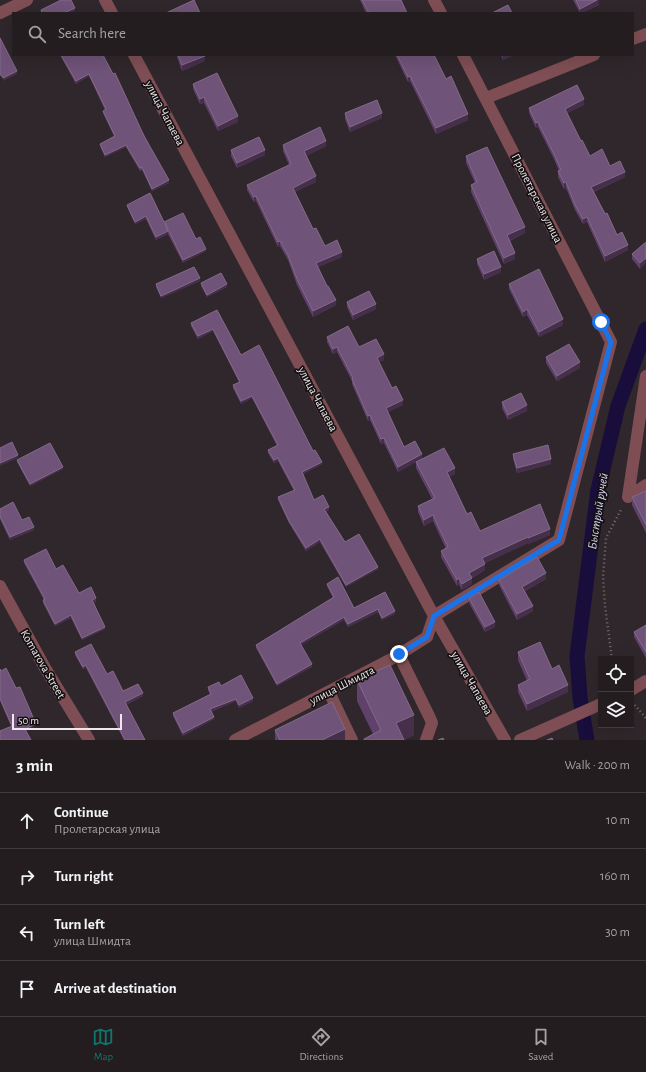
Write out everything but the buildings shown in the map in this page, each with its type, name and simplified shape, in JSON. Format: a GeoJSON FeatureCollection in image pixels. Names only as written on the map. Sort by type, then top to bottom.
{"type":"FeatureCollection","features":[{"type":"Feature","properties":{"kind":"street"},"geometry":{"type":"LineString","coordinates":[[0,13],[27,0]]}},
{"type":"Feature","properties":{"kind":"street"},"geometry":{"type":"LineString","coordinates":[[105,0],[111,12]]}},
{"type":"Feature","properties":{"kind":"street"},"geometry":{"type":"LineString","coordinates":[[434,0],[440,12]]}},
{"type":"Feature","properties":{"kind":"street"},"geometry":{"type":"LineString","coordinates":[[634,39],[646,34]]}},
{"type":"Feature","properties":{"kind":"street","name":"улица Чапаева"},"geometry":{"type":"LineString","coordinates":[[135,56],[434,616],[505,740]]}},
{"type":"Feature","properties":{"kind":"street","name":"Пролетарская улица"},"geometry":{"type":"LineString","coordinates":[[434,616],[559,540],[611,342],[464,56]]}},
{"type":"Feature","properties":{"kind":"street"},"geometry":{"type":"LineString","coordinates":[[486,98],[591,56]]}},
{"type":"Feature","properties":{"kind":"street"},"geometry":{"type":"LineString","coordinates":[[628,497],[646,376]]}},
{"type":"Feature","properties":{"kind":"street"},"geometry":{"type":"LineString","coordinates":[[628,497],[646,485]]}},
{"type":"Feature","properties":{"kind":"street","name":"Komarova Street"},"geometry":{"type":"LineString","coordinates":[[0,586],[45,668],[89,740]]}},
{"type":"Feature","properties":{"kind":"street","name":"улица Шмидта"},"geometry":{"type":"LineString","coordinates":[[235,740],[254,736],[427,637],[434,616]]}},
{"type":"Feature","properties":{"kind":"street"},"geometry":{"type":"LineString","coordinates":[[399,654],[432,723],[426,740]]}},
{"type":"Feature","properties":{"kind":"street"},"geometry":{"type":"LineString","coordinates":[[634,688],[646,681]]}},
{"type":"Feature","properties":{"kind":"street"},"geometry":{"type":"LineString","coordinates":[[329,692],[352,740]]}},
{"type":"Feature","properties":{"kind":"street"},"geometry":{"type":"LineString","coordinates":[[520,740],[598,705]]}},
{"type":"Feature","properties":{"kind":"path"},"geometry":{"type":"LineString","coordinates":[[612,656],[604,606],[603,577],[606,538],[628,497]]}},
{"type":"Feature","properties":{"kind":"path"},"geometry":{"type":"LineString","coordinates":[[634,704],[646,718]]}},
{"type":"Feature","properties":{"kind":"waterway","name":"Быстрый ручей"},"geometry":{"type":"LineString","coordinates":[[587,740],[580,698],[577,656],[598,490],[618,406],[646,329]]}},
{"type":"Feature","properties":{"kind":"route"},"geometry":{"type":"LineString","coordinates":[[399,654],[427,637],[434,616],[559,540],[611,342],[601,322]]}}]}
